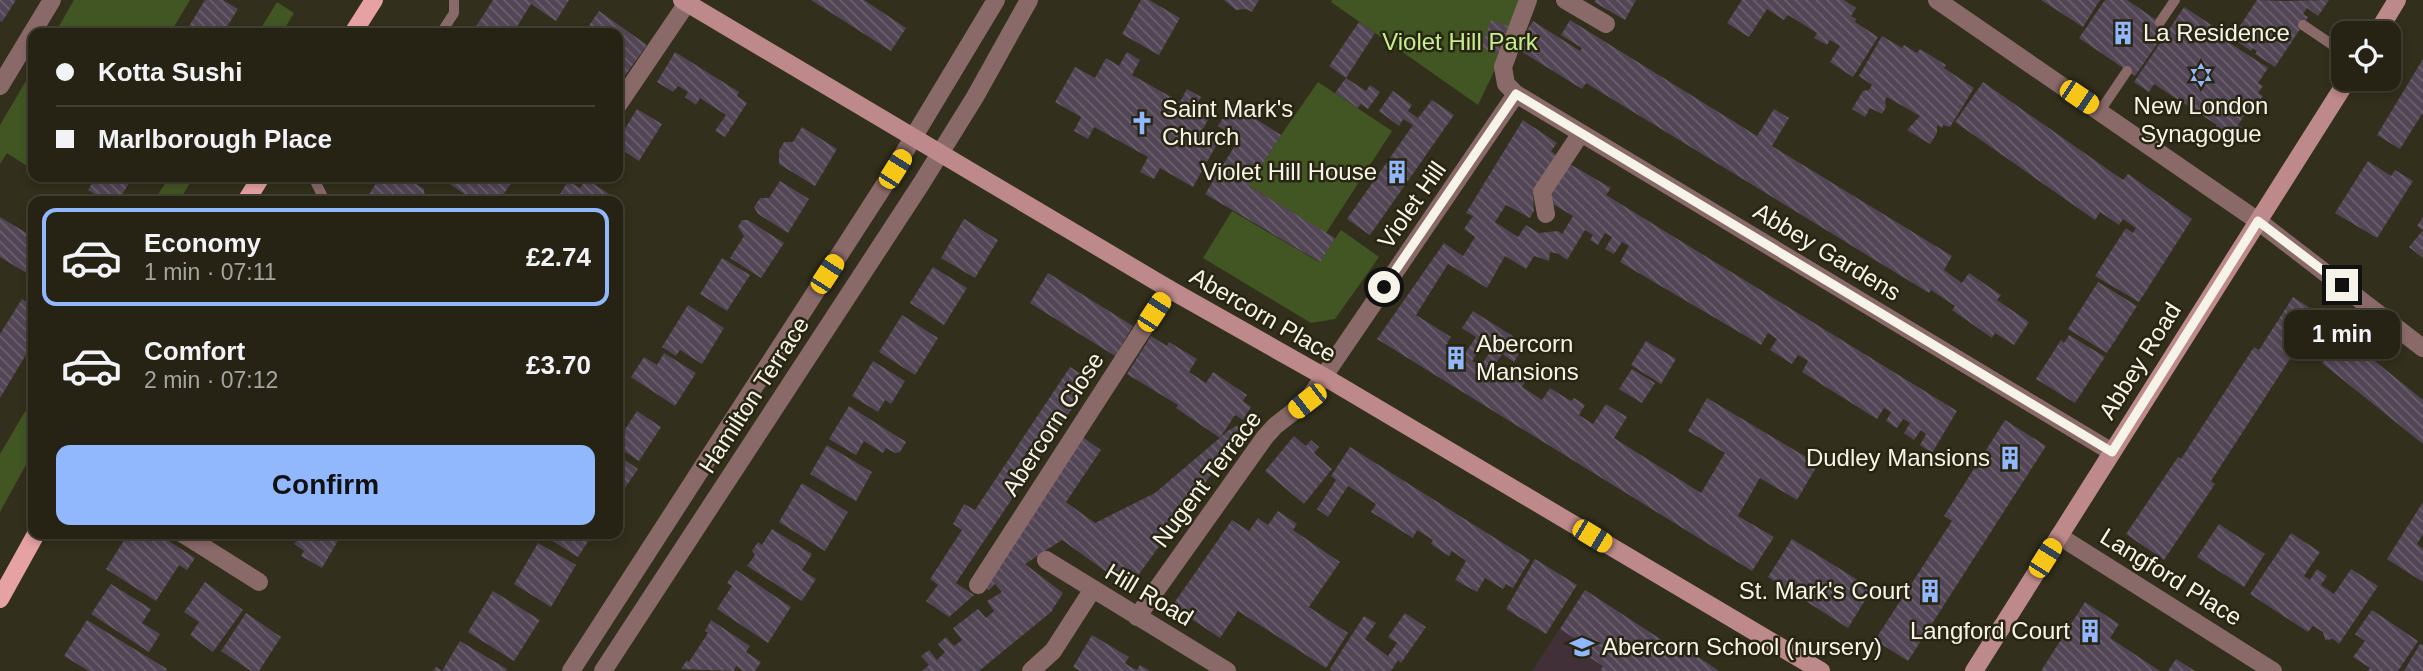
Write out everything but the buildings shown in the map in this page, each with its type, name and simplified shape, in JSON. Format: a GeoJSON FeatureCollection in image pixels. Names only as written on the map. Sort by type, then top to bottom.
{"type":"FeatureCollection","features":[{"type":"Feature","properties":{"kind":"main road"},"geometry":{"type":"LineString","coordinates":[[356,28],[374,0]]}},
{"type":"Feature","properties":{"kind":"main road"},"geometry":{"type":"LineString","coordinates":[[0,599],[33,539]]}},
{"type":"Feature","properties":{"kind":"street"},"geometry":{"type":"LineString","coordinates":[[35,28],[52,0]]}},
{"type":"Feature","properties":{"kind":"street","name":"Hamilton Terrace"},"geometry":{"type":"LineString","coordinates":[[570,671],[915,137],[957,61],[996,0]]}},
{"type":"Feature","properties":{"kind":"street","name":"Hamilton Terrace"},"geometry":{"type":"LineString","coordinates":[[603,671],[942,152],[1029,0]]}},
{"type":"Feature","properties":{"kind":"street"},"geometry":{"type":"LineString","coordinates":[[1516,94],[1506,83],[1503,67],[1528,0]]}},
{"type":"Feature","properties":{"kind":"street"},"geometry":{"type":"LineString","coordinates":[[1565,0],[1606,24]]}},
{"type":"Feature","properties":{"kind":"street"},"geometry":{"type":"LineString","coordinates":[[1937,0],[2258,221],[2423,348]]}},
{"type":"Feature","properties":{"kind":"street"},"geometry":{"type":"LineString","coordinates":[[2384,21],[2397,0]]}},
{"type":"Feature","properties":{"kind":"street"},"geometry":{"type":"LineString","coordinates":[[623,97],[684,1]]}},
{"type":"Feature","properties":{"kind":"street","name":"Abercorn Place"},"geometry":{"type":"LineString","coordinates":[[684,1],[1821,671]]}},
{"type":"Feature","properties":{"kind":"street"},"geometry":{"type":"LineString","coordinates":[[0,86],[28,40]]}},
{"type":"Feature","properties":{"kind":"street","name":"Abbey Road"},"geometry":{"type":"LineString","coordinates":[[1974,671],[2340,91]]}},
{"type":"Feature","properties":{"kind":"street","name":"Abbey Gardens"},"geometry":{"type":"LineString","coordinates":[[1516,94],[2112,452]]}},
{"type":"Feature","properties":{"kind":"street","name":"Violet Hill"},"geometry":{"type":"LineString","coordinates":[[1322,376],[1516,94]]}},
{"type":"Feature","properties":{"kind":"street"},"geometry":{"type":"LineString","coordinates":[[1546,214],[1542,192],[1581,133]]}},
{"type":"Feature","properties":{"kind":"street","name":"Abercorn Close"},"geometry":{"type":"LineString","coordinates":[[978,585],[1169,289]]}},
{"type":"Feature","properties":{"kind":"street","name":"Nugent Terrace"},"geometry":{"type":"LineString","coordinates":[[1137,617],[1265,437],[1307,401],[1322,376]]}},
{"type":"Feature","properties":{"kind":"street","name":"Langford Place"},"geometry":{"type":"LineString","coordinates":[[2059,536],[2252,665],[2273,671]]}},
{"type":"Feature","properties":{"kind":"street"},"geometry":{"type":"LineString","coordinates":[[191,539],[259,582]]}},
{"type":"Feature","properties":{"kind":"street","name":"Hill Road"},"geometry":{"type":"LineString","coordinates":[[1046,560],[1227,671]]}},
{"type":"Feature","properties":{"kind":"street"},"geometry":{"type":"LineString","coordinates":[[1031,671],[1053,651],[1094,591]]}},
{"type":"Feature","properties":{"kind":"lane"},"geometry":{"type":"LineString","coordinates":[[444,28],[454,13],[454,0]]}},
{"type":"Feature","properties":{"kind":"lane"},"geometry":{"type":"LineString","coordinates":[[2160,22],[2175,0]]}},
{"type":"Feature","properties":{"kind":"lane"},"geometry":{"type":"LineString","coordinates":[[2303,25],[2331,44]]}},
{"type":"Feature","properties":{"kind":"lane"},"geometry":{"type":"LineString","coordinates":[[2100,111],[2127,71]]}},
{"type":"Feature","properties":{"kind":"shaded area","name":"Abercorn School (nursery)"},"geometry":{"type":"Polygon","coordinates":[[[1585,590],[1633,621],[1600,671],[1532,671],[1585,590]]]}},
{"type":"Feature","properties":{"kind":"green space"},"geometry":{"type":"Polygon","coordinates":[[[74,0],[190,0],[173,28],[58,28],[74,0]]]}},
{"type":"Feature","properties":{"kind":"green space","name":"Violet Hill Park"},"geometry":{"type":"Polygon","coordinates":[[[1521,0],[1501,57],[1478,105],[1331,2],[1521,0]]]}},
{"type":"Feature","properties":{"kind":"green space"},"geometry":{"type":"Polygon","coordinates":[[[277,2],[294,13],[285,28],[261,28],[277,2]]]}},
{"type":"Feature","properties":{"kind":"green space"},"geometry":{"type":"Polygon","coordinates":[[[28,77],[28,167],[7,153],[0,164],[0,125],[28,77]]]}},
{"type":"Feature","properties":{"kind":"green space"},"geometry":{"type":"Polygon","coordinates":[[[1318,82],[1392,131],[1326,233],[1249,186],[1318,82]]]}},
{"type":"Feature","properties":{"kind":"green space"},"geometry":{"type":"Polygon","coordinates":[[[166,182],[191,182],[182,196],[157,196],[166,182]]]}},
{"type":"Feature","properties":{"kind":"green space"},"geometry":{"type":"Polygon","coordinates":[[[1232,211],[1319,262],[1341,230],[1379,257],[1335,319],[1311,323],[1203,258],[1232,211]]]}},
{"type":"Feature","properties":{"kind":"green space"},"geometry":{"type":"Polygon","coordinates":[[[28,406],[28,461],[0,512],[0,454],[28,406]]]}},
{"type":"Feature","properties":{"kind":"place","name":"La Residence"},"geometry":{"type":"Point","coordinates":[2123,33]}},
{"type":"Feature","properties":{"kind":"place","name":"New London Synagogue"},"geometry":{"type":"Point","coordinates":[2201,75]}},
{"type":"Feature","properties":{"kind":"place","name":"Saint Mark's Church"},"geometry":{"type":"Point","coordinates":[1142,123]}},
{"type":"Feature","properties":{"kind":"place","name":"Violet Hill House"},"geometry":{"type":"Point","coordinates":[1397,172]}},
{"type":"Feature","properties":{"kind":"place","name":"Abercorn Mansions"},"geometry":{"type":"Point","coordinates":[1456,358]}},
{"type":"Feature","properties":{"kind":"place","name":"Dudley Mansions"},"geometry":{"type":"Point","coordinates":[2010,458]}},
{"type":"Feature","properties":{"kind":"place","name":"St. Mark's Court"},"geometry":{"type":"Point","coordinates":[1930,591]}},
{"type":"Feature","properties":{"kind":"place","name":"Langford Court"},"geometry":{"type":"Point","coordinates":[2090,631]}},
{"type":"Feature","properties":{"kind":"place","name":"Abercorn School (nursery)"},"geometry":{"type":"Point","coordinates":[1582,647]}},
{"type":"Feature","properties":{"kind":"route"},"geometry":{"type":"LineString","coordinates":[[1384,287],[1516,94],[2112,452],[2258,221],[2342,285]]}}]}
